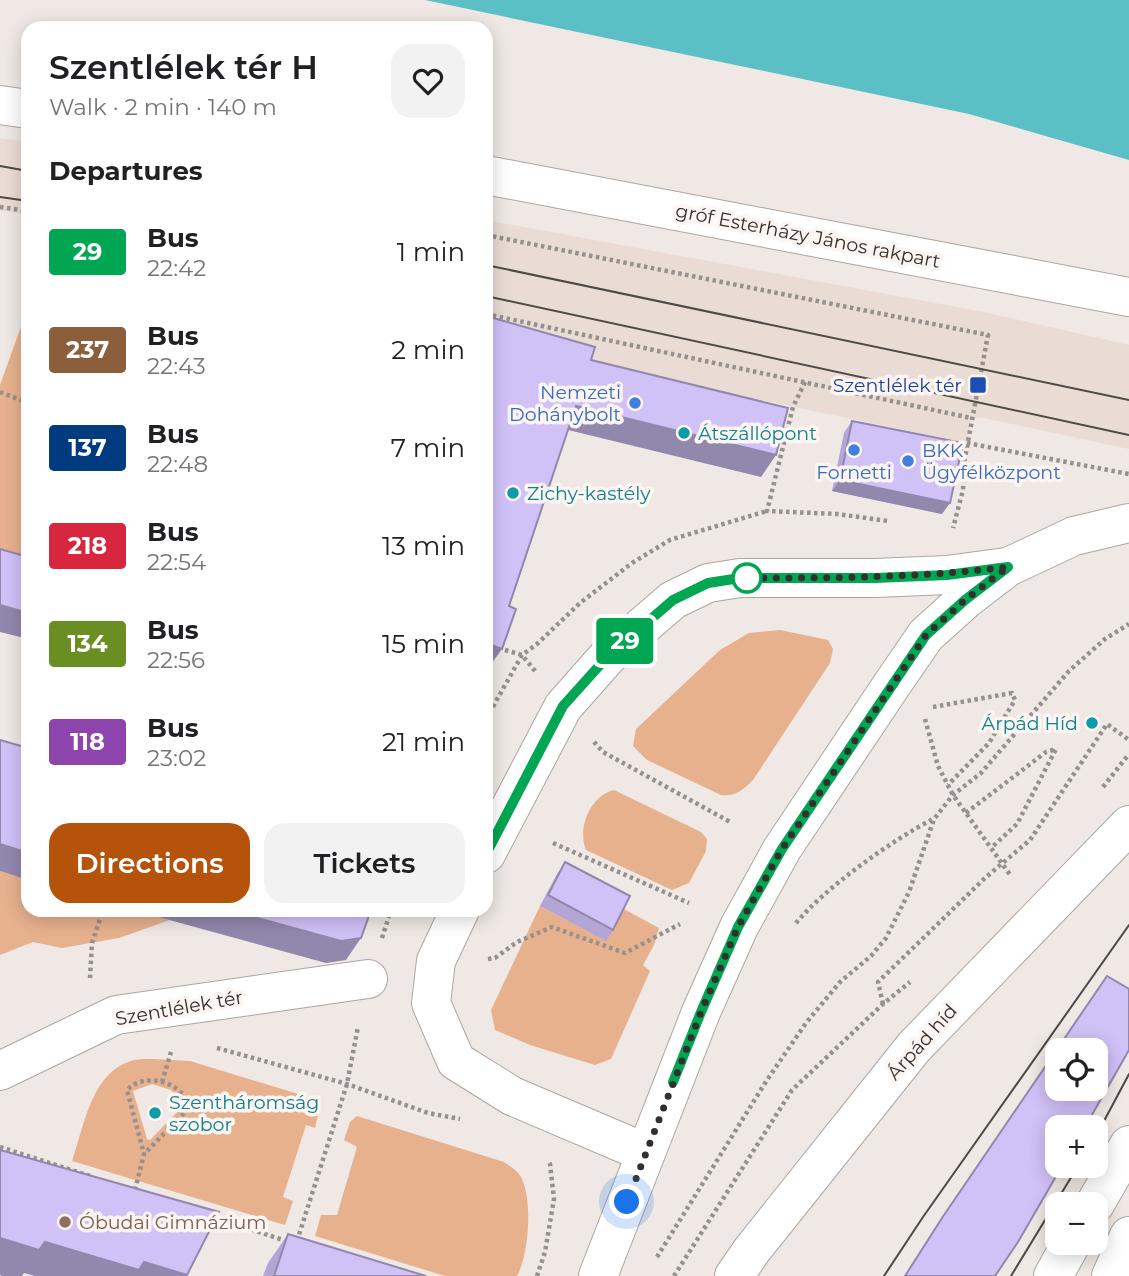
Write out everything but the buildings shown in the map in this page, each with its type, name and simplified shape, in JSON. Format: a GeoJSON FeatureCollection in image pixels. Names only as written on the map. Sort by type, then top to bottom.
{"type":"FeatureCollection","features":[{"type":"Feature","properties":{"kind":"main road"},"geometry":{"type":"LineString","coordinates":[[0,105],[21,108]]}},
{"type":"Feature","properties":{"kind":"main road","name":"gróf Esterházy János rakpart"},"geometry":{"type":"LineString","coordinates":[[493,176],[1129,297]]}},
{"type":"Feature","properties":{"kind":"main road"},"geometry":{"type":"LineString","coordinates":[[598,1276],[701,1012],[738,927],[782,849],[926,635],[1008,567],[1074,536],[1129,523]]}},
{"type":"Feature","properties":{"kind":"main road"},"geometry":{"type":"LineString","coordinates":[[493,841],[563,706],[608,656],[673,600],[708,583],[740,578],[875,578],[947,575],[1008,567]]}},
{"type":"Feature","properties":{"kind":"main road","name":"Árpád híd"},"geometry":{"type":"LineString","coordinates":[[734,1276],[914,1047],[1129,825]]}},
{"type":"Feature","properties":{"kind":"main road"},"geometry":{"type":"LineString","coordinates":[[457,917],[436,961],[431,1003],[456,1061],[512,1096],[646,1153]]}},
{"type":"Feature","properties":{"kind":"main road","name":"Szentlélek tér"},"geometry":{"type":"LineString","coordinates":[[0,1071],[116,1015],[368,979]]}},
{"type":"Feature","properties":{"kind":"main road"},"geometry":{"type":"LineString","coordinates":[[1102,1192],[1129,1145]]}},
{"type":"Feature","properties":{"kind":"main road"},"geometry":{"type":"LineString","coordinates":[[1111,1276],[1129,1236]]}},
{"type":"Feature","properties":{"kind":"main road"},"geometry":{"type":"LineString","coordinates":[[1053,1276],[1065,1255]]}},
{"type":"Feature","properties":{"kind":"path"},"geometry":{"type":"LineString","coordinates":[[0,207],[21,210]]}},
{"type":"Feature","properties":{"kind":"path"},"geometry":{"type":"LineString","coordinates":[[493,235],[988,335],[971,418],[963,490],[953,528]]}},
{"type":"Feature","properties":{"kind":"path"},"geometry":{"type":"LineString","coordinates":[[493,315],[971,418]]}},
{"type":"Feature","properties":{"kind":"path"},"geometry":{"type":"LineString","coordinates":[[805,382],[793,407],[767,511],[837,514],[888,521]]}},
{"type":"Feature","properties":{"kind":"path"},"geometry":{"type":"LineString","coordinates":[[0,392],[21,400]]}},
{"type":"Feature","properties":{"kind":"path"},"geometry":{"type":"LineString","coordinates":[[967,443],[1129,474]]}},
{"type":"Feature","properties":{"kind":"path"},"geometry":{"type":"LineString","coordinates":[[652,1265],[767,1080],[806,1023],[840,982],[871,956],[886,939],[909,892],[934,819],[953,795],[981,773],[1069,671],[1105,639],[1129,624]]}},
{"type":"Feature","properties":{"kind":"path"},"geometry":{"type":"LineString","coordinates":[[505,650],[522,655]]}},
{"type":"Feature","properties":{"kind":"path"},"geometry":{"type":"LineString","coordinates":[[948,785],[989,743],[1014,700],[1012,693],[942,704],[923,711],[938,766],[953,795],[1011,876]]}},
{"type":"Feature","properties":{"kind":"path"},"geometry":{"type":"LineString","coordinates":[[674,1276],[792,1090],[883,1003],[878,982],[1002,863],[1030,840],[1107,724],[1129,740]]}},
{"type":"Feature","properties":{"kind":"path"},"geometry":{"type":"LineString","coordinates":[[966,813],[1045,752],[1056,749],[1017,824],[991,848]]}},
{"type":"Feature","properties":{"kind":"path"},"geometry":{"type":"LineString","coordinates":[[603,752],[732,823]]}},
{"type":"Feature","properties":{"kind":"path"},"geometry":{"type":"LineString","coordinates":[[788,933],[811,906],[846,878],[912,830],[934,819]]}},
{"type":"Feature","properties":{"kind":"path"},"geometry":{"type":"LineString","coordinates":[[553,843],[689,904]]}},
{"type":"Feature","properties":{"kind":"path"},"geometry":{"type":"LineString","coordinates":[[87,1030],[92,943],[101,917]]}},
{"type":"Feature","properties":{"kind":"path"},"geometry":{"type":"LineString","coordinates":[[495,958],[517,942],[552,927],[625,953],[680,924]]}},
{"type":"Feature","properties":{"kind":"path"},"geometry":{"type":"LineString","coordinates":[[209,1215],[296,1245],[347,1084],[368,979]]}},
{"type":"Feature","properties":{"kind":"path"},"geometry":{"type":"LineString","coordinates":[[215,1047],[347,1084],[428,1113],[469,1121]]}},
{"type":"Feature","properties":{"kind":"path"},"geometry":{"type":"LineString","coordinates":[[162,1082],[172,1048]]}},
{"type":"Feature","properties":{"kind":"path"},"geometry":{"type":"LineString","coordinates":[[144,1154],[190,1107],[188,1100],[173,1084],[153,1079],[130,1086],[127,1090],[144,1154],[135,1190],[147,1194]]}},
{"type":"Feature","properties":{"kind":"path"},"geometry":{"type":"LineString","coordinates":[[537,1276],[545,1252],[554,1199],[550,1164],[538,1149],[571,1120]]}},
{"type":"Feature","properties":{"kind":"path"},"geometry":{"type":"LineString","coordinates":[[0,1147],[96,1178]]}},
{"type":"Feature","properties":{"kind":"shaded area"},"geometry":{"type":"Polygon","coordinates":[[[0,138],[21,141],[21,214],[0,210],[0,138]]]}},
{"type":"Feature","properties":{"kind":"shaded area"},"geometry":{"type":"Polygon","coordinates":[[[493,221],[984,312],[1129,345],[1129,449],[984,418],[971,419],[967,443],[493,344],[493,221]]]}},
{"type":"Feature","properties":{"kind":"shaded area"},"geometry":{"type":"Polygon","coordinates":[[[21,327],[21,581],[0,575],[0,385],[21,327]]]}},
{"type":"Feature","properties":{"kind":"shaded area"},"geometry":{"type":"Polygon","coordinates":[[[780,630],[828,640],[833,649],[830,663],[753,780],[742,790],[735,794],[721,795],[647,760],[633,746],[636,729],[720,650],[749,633],[780,630]]]}},
{"type":"Feature","properties":{"kind":"shaded area"},"geometry":{"type":"Polygon","coordinates":[[[614,790],[701,832],[707,839],[706,851],[689,883],[672,890],[586,850],[583,832],[588,814],[598,799],[614,790]]]}},
{"type":"Feature","properties":{"kind":"shaded area"},"geometry":{"type":"Polygon","coordinates":[[[0,871],[21,878],[21,917],[159,917],[170,920],[119,938],[62,948],[33,942],[0,955],[0,871]]]}},
{"type":"Feature","properties":{"kind":"shaded area"},"geometry":{"type":"Polygon","coordinates":[[[540,906],[605,940],[622,908],[659,928],[654,945],[643,965],[650,971],[611,1059],[595,1065],[530,1045],[495,1030],[491,1010],[540,906]]]}},
{"type":"Feature","properties":{"kind":"shaded area"},"geometry":{"type":"Polygon","coordinates":[[[131,1061],[190,1061],[321,1101],[315,1128],[306,1125],[283,1197],[293,1201],[285,1225],[72,1161],[91,1103],[107,1077],[117,1067],[131,1061]],[[152,1084],[133,1091],[147,1139],[150,1140],[184,1105],[171,1090],[152,1084]]]}},
{"type":"Feature","properties":{"kind":"shaded area"},"geometry":{"type":"Polygon","coordinates":[[[357,1116],[504,1162],[518,1172],[525,1187],[528,1226],[527,1241],[517,1276],[445,1276],[315,1236],[321,1215],[337,1215],[357,1147],[344,1140],[350,1122],[357,1116]]]}},
{"type":"Feature","properties":{"kind":"water"},"geometry":{"type":"Polygon","coordinates":[[[425,0],[1129,0],[1129,160],[969,114],[425,0]]]}},
{"type":"Feature","properties":{"kind":"tram line"},"geometry":{"type":"LineString","coordinates":[[0,166],[21,170]]}},
{"type":"Feature","properties":{"kind":"tram line"},"geometry":{"type":"LineString","coordinates":[[0,197],[21,200]]}},
{"type":"Feature","properties":{"kind":"tram line"},"geometry":{"type":"LineString","coordinates":[[493,266],[1129,400]]}},
{"type":"Feature","properties":{"kind":"tram line"},"geometry":{"type":"LineString","coordinates":[[493,298],[1129,435]]}},
{"type":"Feature","properties":{"kind":"tram line"},"geometry":{"type":"LineString","coordinates":[[884,1276],[1129,925]]}},
{"type":"Feature","properties":{"kind":"tram line"},"geometry":{"type":"LineString","coordinates":[[1107,1115],[1129,1074]]}},
{"type":"Feature","properties":{"kind":"tram line"},"geometry":{"type":"LineString","coordinates":[[1011,1276],[1071,1178]]}},
{"type":"Feature","properties":{"kind":"bus line","name":"29"},"geometry":{"type":"LineString","coordinates":[[493,840],[563,706],[608,656],[673,600],[708,583],[740,578],[875,578],[947,575],[1008,567],[926,635],[782,849],[738,927],[673,1082]]}},
{"type":"Feature","properties":{"kind":"place","name":"Szentlélek tér"},"geometry":{"type":"Point","coordinates":[978,385]}},
{"type":"Feature","properties":{"kind":"place","name":"Nemzeti Dohánybolt"},"geometry":{"type":"Point","coordinates":[635,403]}},
{"type":"Feature","properties":{"kind":"place","name":"Átszállópont"},"geometry":{"type":"Point","coordinates":[684,433]}},
{"type":"Feature","properties":{"kind":"place","name":"Fornetti"},"geometry":{"type":"Point","coordinates":[854,450]}},
{"type":"Feature","properties":{"kind":"place","name":"BKK Ügyfélközpont"},"geometry":{"type":"Point","coordinates":[908,461]}},
{"type":"Feature","properties":{"kind":"place","name":"Zichy-kastély"},"geometry":{"type":"Point","coordinates":[513,493]}},
{"type":"Feature","properties":{"kind":"place","name":"Árpád Híd"},"geometry":{"type":"Point","coordinates":[1092,723]}},
{"type":"Feature","properties":{"kind":"place","name":"Szentháromság szobor"},"geometry":{"type":"Point","coordinates":[155,1113]}},
{"type":"Feature","properties":{"kind":"place","name":"Óbudai Gimnázium"},"geometry":{"type":"Point","coordinates":[65,1222]}},
{"type":"Feature","properties":{"kind":"route"},"geometry":{"type":"LineString","coordinates":[[627,1202],[701,1012],[738,927],[782,849],[926,635],[1008,567],[947,575],[875,578],[740,578],[747,578]]}}]}
